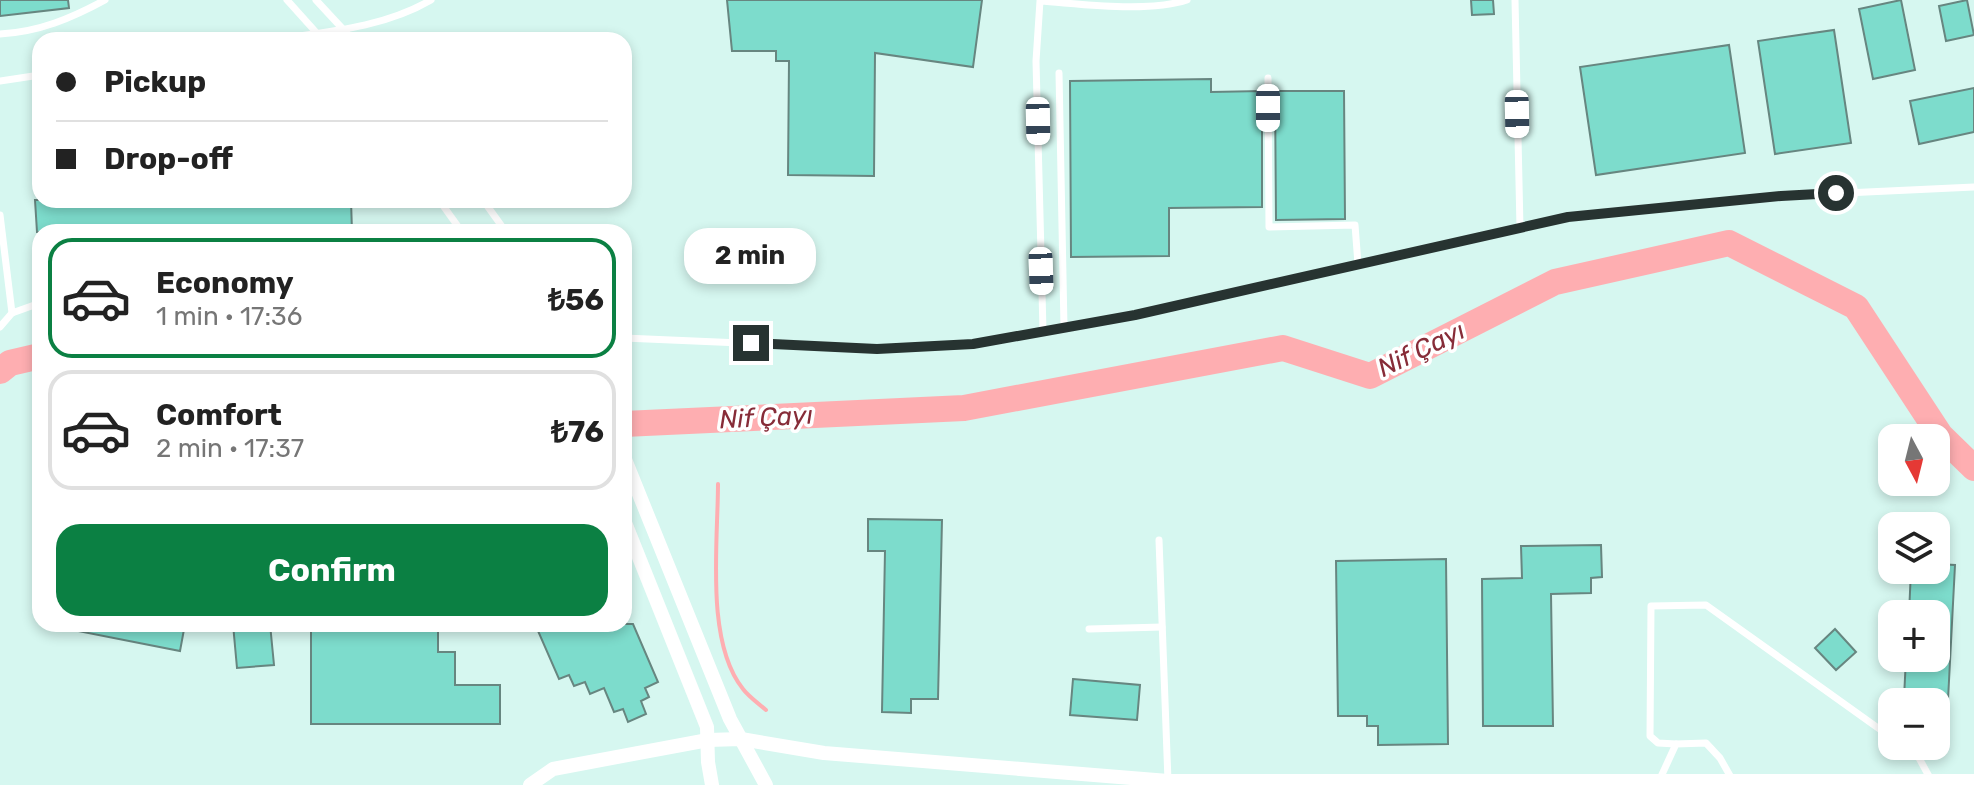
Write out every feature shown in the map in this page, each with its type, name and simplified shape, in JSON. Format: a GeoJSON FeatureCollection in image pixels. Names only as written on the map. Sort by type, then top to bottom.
{"type":"FeatureCollection","features":[{"type":"Feature","properties":{"kind":"street"},"geometry":{"type":"LineString","coordinates":[[632,476],[741,739],[766,785]]}},
{"type":"Feature","properties":{"kind":"street"},"geometry":{"type":"LineString","coordinates":[[632,540],[707,727],[712,785]]}},
{"type":"Feature","properties":{"kind":"street"},"geometry":{"type":"LineString","coordinates":[[530,785],[553,769],[708,740],[741,739],[824,753],[1168,781],[1974,781]]}},
{"type":"Feature","properties":{"kind":"lane"},"geometry":{"type":"LineString","coordinates":[[0,34],[44,28],[105,0]]}},
{"type":"Feature","properties":{"kind":"lane"},"geometry":{"type":"LineString","coordinates":[[287,0],[316,32]]}},
{"type":"Feature","properties":{"kind":"lane"},"geometry":{"type":"LineString","coordinates":[[316,0],[345,30]]}},
{"type":"Feature","properties":{"kind":"lane"},"geometry":{"type":"LineString","coordinates":[[337,32],[406,15],[431,0]]}},
{"type":"Feature","properties":{"kind":"lane"},"geometry":{"type":"LineString","coordinates":[[1043,331],[1036,61],[1040,1],[1118,6],[1173,4],[1187,0]]}},
{"type":"Feature","properties":{"kind":"lane"},"geometry":{"type":"LineString","coordinates":[[1515,0],[1520,228]]}},
{"type":"Feature","properties":{"kind":"lane"},"geometry":{"type":"LineString","coordinates":[[1059,73],[1064,327]]}},
{"type":"Feature","properties":{"kind":"lane"},"geometry":{"type":"LineString","coordinates":[[0,81],[32,76]]}},
{"type":"Feature","properties":{"kind":"lane"},"geometry":{"type":"LineString","coordinates":[[1268,78],[1269,227],[1355,225],[1358,264]]}},
{"type":"Feature","properties":{"kind":"lane"},"geometry":{"type":"LineString","coordinates":[[632,338],[877,349],[973,344],[1135,315],[1568,217],[1781,196],[1974,187]]}},
{"type":"Feature","properties":{"kind":"lane"},"geometry":{"type":"LineString","coordinates":[[0,215],[12,313]]}},
{"type":"Feature","properties":{"kind":"lane"},"geometry":{"type":"LineString","coordinates":[[0,327],[12,313],[32,306]]}},
{"type":"Feature","properties":{"kind":"lane"},"geometry":{"type":"LineString","coordinates":[[1159,540],[1168,781]]}},
{"type":"Feature","properties":{"kind":"lane"},"geometry":{"type":"LineString","coordinates":[[1733,781],[1720,758],[1706,743],[1658,743],[1650,736],[1651,606],[1706,605],[1878,728]]}},
{"type":"Feature","properties":{"kind":"lane"},"geometry":{"type":"LineString","coordinates":[[1089,629],[1162,627]]}},
{"type":"Feature","properties":{"kind":"lane"},"geometry":{"type":"LineString","coordinates":[[1659,781],[1676,744]]}},
{"type":"Feature","properties":{"kind":"lane"},"geometry":{"type":"LineString","coordinates":[[1920,760],[1931,780]]}},
{"type":"Feature","properties":{"kind":"building"},"geometry":{"type":"Polygon","coordinates":[[[0,0],[68,0],[69,8],[0,16],[0,0]]]}},
{"type":"Feature","properties":{"kind":"building"},"geometry":{"type":"Polygon","coordinates":[[[727,0],[982,0],[973,67],[875,53],[874,176],[788,175],[789,61],[776,61],[776,51],[732,51],[727,0]]]}},
{"type":"Feature","properties":{"kind":"building"},"geometry":{"type":"Polygon","coordinates":[[[1471,0],[1493,0],[1494,14],[1472,15],[1471,0]]]}},
{"type":"Feature","properties":{"kind":"building"},"geometry":{"type":"Polygon","coordinates":[[[1901,0],[1915,70],[1873,79],[1859,9],[1901,0]]]}},
{"type":"Feature","properties":{"kind":"building"},"geometry":{"type":"Polygon","coordinates":[[[1967,0],[1974,35],[1946,41],[1939,6],[1967,0]]]}},
{"type":"Feature","properties":{"kind":"building"},"geometry":{"type":"Polygon","coordinates":[[[1834,30],[1851,143],[1775,154],[1758,41],[1834,30]]]}},
{"type":"Feature","properties":{"kind":"building"},"geometry":{"type":"Polygon","coordinates":[[[1729,45],[1745,153],[1596,175],[1580,67],[1729,45]]]}},
{"type":"Feature","properties":{"kind":"building"},"geometry":{"type":"Polygon","coordinates":[[[1211,79],[1211,92],[1262,91],[1262,207],[1169,208],[1169,256],[1071,257],[1070,81],[1211,79]]]}},
{"type":"Feature","properties":{"kind":"building"},"geometry":{"type":"Polygon","coordinates":[[[1974,88],[1974,132],[1919,144],[1910,101],[1974,88]]]}},
{"type":"Feature","properties":{"kind":"building"},"geometry":{"type":"Polygon","coordinates":[[[1275,91],[1344,91],[1345,219],[1276,220],[1275,91]]]}},
{"type":"Feature","properties":{"kind":"building"},"geometry":{"type":"Polygon","coordinates":[[[36,208],[351,208],[352,224],[36,224],[36,208]]]}},
{"type":"Feature","properties":{"kind":"building"},"geometry":{"type":"Polygon","coordinates":[[[868,519],[942,520],[938,699],[911,699],[911,713],[882,712],[885,551],[868,551],[868,519]]]}},
{"type":"Feature","properties":{"kind":"building"},"geometry":{"type":"Polygon","coordinates":[[[1601,545],[1602,577],[1591,578],[1591,593],[1551,594],[1553,726],[1483,726],[1482,579],[1522,578],[1521,546],[1601,545]]]}},
{"type":"Feature","properties":{"kind":"building"},"geometry":{"type":"Polygon","coordinates":[[[1446,559],[1448,744],[1378,745],[1378,726],[1367,726],[1367,716],[1338,716],[1336,561],[1446,559]]]}},
{"type":"Feature","properties":{"kind":"building"},"geometry":{"type":"Polygon","coordinates":[[[1950,565],[1955,565],[1950,661],[1950,600],[1910,600],[1910,584],[1950,584],[1950,565]]]}},
{"type":"Feature","properties":{"kind":"building"},"geometry":{"type":"Polygon","coordinates":[[[633,624],[658,682],[645,688],[649,697],[641,701],[646,714],[628,722],[623,709],[614,712],[604,688],[590,694],[585,682],[574,686],[569,675],[559,679],[538,632],[632,632],[633,624]]]}},
{"type":"Feature","properties":{"kind":"building"},"geometry":{"type":"Polygon","coordinates":[[[1835,629],[1856,652],[1836,670],[1815,648],[1835,629]]]}},
{"type":"Feature","properties":{"kind":"building"},"geometry":{"type":"Polygon","coordinates":[[[83,632],[184,632],[180,651],[83,632]]]}},
{"type":"Feature","properties":{"kind":"building"},"geometry":{"type":"Polygon","coordinates":[[[234,632],[271,632],[274,665],[237,668],[234,632]]]}},
{"type":"Feature","properties":{"kind":"building"},"geometry":{"type":"Polygon","coordinates":[[[311,632],[438,632],[438,652],[455,652],[455,685],[500,685],[500,724],[311,724],[311,632]]]}},
{"type":"Feature","properties":{"kind":"building"},"geometry":{"type":"Polygon","coordinates":[[[1905,672],[1949,672],[1949,688],[1904,688],[1905,672]]]}},
{"type":"Feature","properties":{"kind":"building"},"geometry":{"type":"Polygon","coordinates":[[[1073,679],[1140,685],[1137,720],[1070,715],[1073,679]]]}},
{"type":"Feature","properties":{"kind":"waterway","name":"Nif Çayı"},"geometry":{"type":"LineString","coordinates":[[632,424],[964,408],[1283,348],[1370,376],[1555,282],[1729,243],[1856,307],[1940,435],[1974,468]]}},
{"type":"Feature","properties":{"kind":"waterway","name":"Nif Çayı"},"geometry":{"type":"LineString","coordinates":[[0,371],[10,363],[32,358]]}},
{"type":"Feature","properties":{"kind":"waterway"},"geometry":{"type":"LineString","coordinates":[[718,484],[716,591],[723,645],[731,669],[743,689],[766,710]]}},
{"type":"Feature","properties":{"kind":"route"},"geometry":{"type":"LineString","coordinates":[[751,343],[877,349],[973,344],[1135,315],[1568,217],[1836,193]]}}]}
